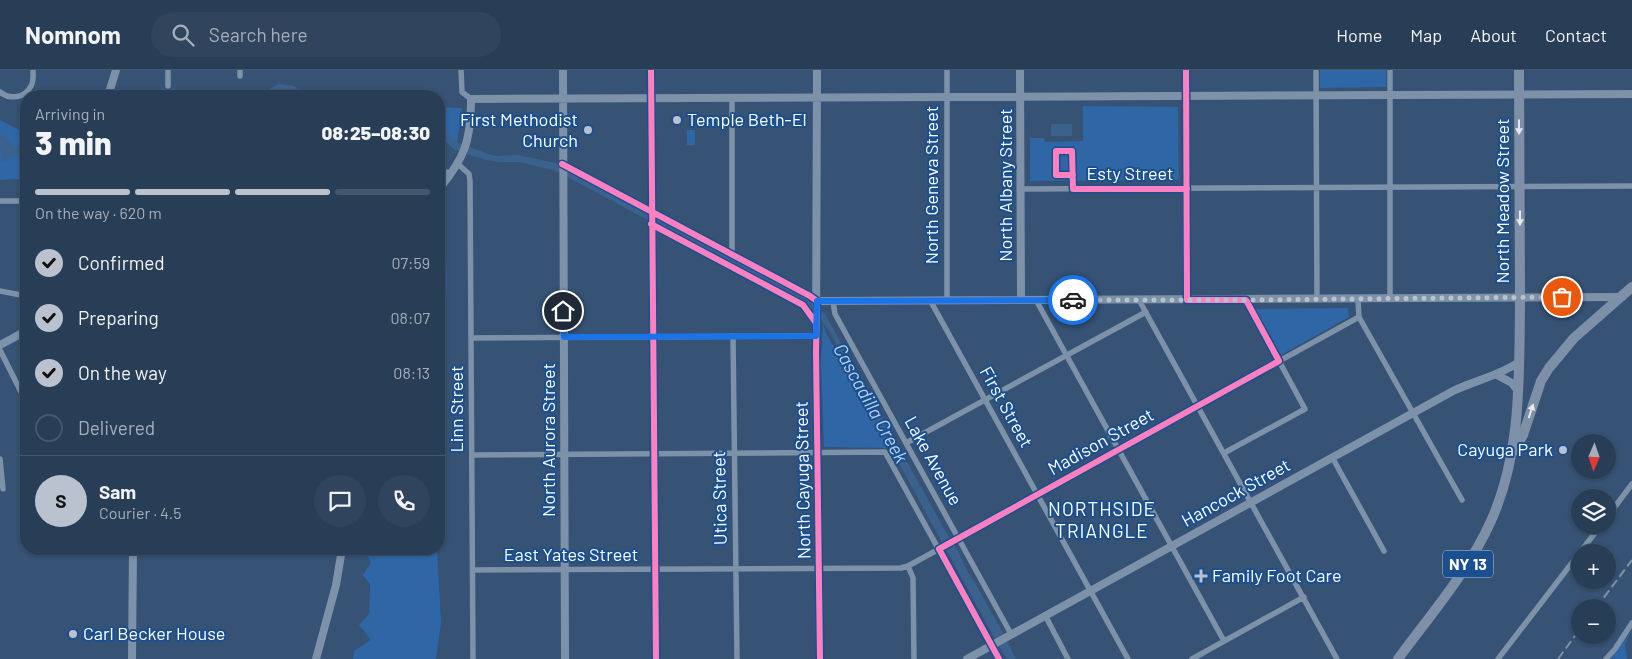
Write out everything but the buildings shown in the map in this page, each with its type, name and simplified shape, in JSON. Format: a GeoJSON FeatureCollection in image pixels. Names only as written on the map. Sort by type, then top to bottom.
{"type":"FeatureCollection","features":[{"type":"Feature","properties":{"kind":"highway","name":"North Meadow Street"},"geometry":{"type":"LineString","coordinates":[[1398,659],[1453,587],[1482,540],[1492,519],[1512,455],[1519,362],[1519,70]]}},
{"type":"Feature","properties":{"kind":"highway","name":"NY 13"},"geometry":{"type":"LineString","coordinates":[[1512,455],[1523,435],[1541,381],[1549,368],[1570,342],[1627,297],[1632,287]]}},
{"type":"Feature","properties":{"kind":"street"},"geometry":{"type":"LineString","coordinates":[[27,90],[32,84],[33,70]]}},
{"type":"Feature","properties":{"kind":"street"},"geometry":{"type":"LineString","coordinates":[[110,90],[116,70]]}},
{"type":"Feature","properties":{"kind":"street"},"geometry":{"type":"LineString","coordinates":[[168,70],[168,86]]}},
{"type":"Feature","properties":{"kind":"street"},"geometry":{"type":"LineString","coordinates":[[461,70],[462,92],[471,99],[1632,94]]}},
{"type":"Feature","properties":{"kind":"street","name":"North Aurora Street"},"geometry":{"type":"LineString","coordinates":[[563,70],[562,175],[566,659]]}},
{"type":"Feature","properties":{"kind":"street"},"geometry":{"type":"LineString","coordinates":[[651,70],[656,659]]}},
{"type":"Feature","properties":{"kind":"street","name":"North Cayuga Street"},"geometry":{"type":"LineString","coordinates":[[817,70],[816,336],[820,659]]}},
{"type":"Feature","properties":{"kind":"street","name":"North Geneva Street"},"geometry":{"type":"LineString","coordinates":[[946,70],[947,300]]}},
{"type":"Feature","properties":{"kind":"street","name":"North Albany Street"},"geometry":{"type":"LineString","coordinates":[[1020,70],[1021,300]]}},
{"type":"Feature","properties":{"kind":"street"},"geometry":{"type":"LineString","coordinates":[[1186,70],[1187,300]]}},
{"type":"Feature","properties":{"kind":"street"},"geometry":{"type":"LineString","coordinates":[[1316,70],[1317,299]]}},
{"type":"Feature","properties":{"kind":"street"},"geometry":{"type":"LineString","coordinates":[[1390,70],[1390,299]]}},
{"type":"Feature","properties":{"kind":"street"},"geometry":{"type":"LineString","coordinates":[[0,92],[12,97],[20,95]]}},
{"type":"Feature","properties":{"kind":"street"},"geometry":{"type":"LineString","coordinates":[[732,98],[732,254]]}},
{"type":"Feature","properties":{"kind":"street"},"geometry":{"type":"LineString","coordinates":[[445,182],[463,155],[471,99]]}},
{"type":"Feature","properties":{"kind":"street","name":"Linn Street"},"geometry":{"type":"LineString","coordinates":[[458,164],[467,172],[470,178],[473,659]]}},
{"type":"Feature","properties":{"kind":"street"},"geometry":{"type":"LineString","coordinates":[[562,164],[651,210],[817,301],[1358,300],[1627,297]]}},
{"type":"Feature","properties":{"kind":"street"},"geometry":{"type":"LineString","coordinates":[[445,172],[452,173]]}},
{"type":"Feature","properties":{"kind":"street","name":"Esty Street"},"geometry":{"type":"LineString","coordinates":[[1021,189],[1632,186]]}},
{"type":"Feature","properties":{"kind":"street"},"geometry":{"type":"LineString","coordinates":[[0,201],[20,201]]}},
{"type":"Feature","properties":{"kind":"street"},"geometry":{"type":"LineString","coordinates":[[651,224],[803,305],[816,323]]}},
{"type":"Feature","properties":{"kind":"street"},"geometry":{"type":"LineString","coordinates":[[0,291],[20,295]]}},
{"type":"Feature","properties":{"kind":"street","name":"First Street"},"geometry":{"type":"LineString","coordinates":[[930,300],[1128,659]]}},
{"type":"Feature","properties":{"kind":"street"},"geometry":{"type":"LineString","coordinates":[[1036,300],[1224,641]]}},
{"type":"Feature","properties":{"kind":"street"},"geometry":{"type":"LineString","coordinates":[[1139,300],[1337,659]]}},
{"type":"Feature","properties":{"kind":"street"},"geometry":{"type":"LineString","coordinates":[[1224,453],[1305,409],[1246,300]]}},
{"type":"Feature","properties":{"kind":"street"},"geometry":{"type":"LineString","coordinates":[[1358,300],[1359,317],[1462,500]]}},
{"type":"Feature","properties":{"kind":"street","name":"Lake Avenue"},"geometry":{"type":"LineString","coordinates":[[833,301],[834,314],[1009,635]]}},
{"type":"Feature","properties":{"kind":"street"},"geometry":{"type":"LineString","coordinates":[[906,443],[1146,312]]}},
{"type":"Feature","properties":{"kind":"street","name":"Madison Street"},"geometry":{"type":"LineString","coordinates":[[908,566],[1359,317]]}},
{"type":"Feature","properties":{"kind":"street"},"geometry":{"type":"LineString","coordinates":[[0,345],[20,334]]}},
{"type":"Feature","properties":{"kind":"street","name":"Utica Street"},"geometry":{"type":"LineString","coordinates":[[733,336],[737,659]]}},
{"type":"Feature","properties":{"kind":"street"},"geometry":{"type":"LineString","coordinates":[[471,338],[816,336]]}},
{"type":"Feature","properties":{"kind":"street"},"geometry":{"type":"LineString","coordinates":[[0,350],[20,390]]}},
{"type":"Feature","properties":{"kind":"street","name":"Hancock Street"},"geometry":{"type":"LineString","coordinates":[[967,659],[1470,382],[1497,375],[1519,362]]}},
{"type":"Feature","properties":{"kind":"street"},"geometry":{"type":"LineString","coordinates":[[1497,375],[1512,383],[1518,391]]}},
{"type":"Feature","properties":{"kind":"street"},"geometry":{"type":"LineString","coordinates":[[472,455],[885,452],[993,644],[999,659]]}},
{"type":"Feature","properties":{"kind":"street"},"geometry":{"type":"LineString","coordinates":[[1332,457],[1384,551]]}},
{"type":"Feature","properties":{"kind":"street"},"geometry":{"type":"LineString","coordinates":[[0,459],[3,488]]}},
{"type":"Feature","properties":{"kind":"street"},"geometry":{"type":"LineString","coordinates":[[1616,505],[1632,484]]}},
{"type":"Feature","properties":{"kind":"street"},"geometry":{"type":"LineString","coordinates":[[1498,659],[1594,534]]}},
{"type":"Feature","properties":{"kind":"street"},"geometry":{"type":"LineString","coordinates":[[132,659],[133,555]]}},
{"type":"Feature","properties":{"kind":"street"},"geometry":{"type":"LineString","coordinates":[[316,659],[336,585],[341,555]]}},
{"type":"Feature","properties":{"kind":"street"},"geometry":{"type":"LineString","coordinates":[[908,566],[913,578],[914,659]]}},
{"type":"Feature","properties":{"kind":"street","name":"East Yates Street"},"geometry":{"type":"LineString","coordinates":[[473,570],[901,568],[908,566]]}},
{"type":"Feature","properties":{"kind":"street"},"geometry":{"type":"LineString","coordinates":[[1192,659],[1304,597]]}},
{"type":"Feature","properties":{"kind":"street"},"geometry":{"type":"LineString","coordinates":[[1045,616],[1068,659]]}},
{"type":"Feature","properties":{"kind":"street"},"geometry":{"type":"LineString","coordinates":[[1606,659],[1632,623]]}},
{"type":"Feature","properties":{"kind":"shaded area"},"geometry":{"type":"Polygon","coordinates":[[[1320,70],[1386,70],[1386,87],[1320,88],[1320,70]]]}},
{"type":"Feature","properties":{"kind":"shaded area"},"geometry":{"type":"Polygon","coordinates":[[[1083,106],[1178,107],[1178,180],[1030,181],[1030,138],[1044,138],[1045,142],[1083,141],[1083,106]]]}},
{"type":"Feature","properties":{"kind":"shaded area"},"geometry":{"type":"Polygon","coordinates":[[[445,107],[462,108],[456,151],[445,141],[445,107]]]}},
{"type":"Feature","properties":{"kind":"shaded area"},"geometry":{"type":"Polygon","coordinates":[[[0,120],[19,130],[20,129],[20,178],[0,180],[0,120]]]}},
{"type":"Feature","properties":{"kind":"shaded area"},"geometry":{"type":"Polygon","coordinates":[[[687,130],[695,130],[695,145],[687,145],[687,130]]]}},
{"type":"Feature","properties":{"kind":"shaded area"},"geometry":{"type":"Polygon","coordinates":[[[445,251],[447,272],[445,304],[445,251]]]}},
{"type":"Feature","properties":{"kind":"shaded area"},"geometry":{"type":"Polygon","coordinates":[[[1348,308],[1349,317],[1281,355],[1255,309],[1348,308]]]}},
{"type":"Feature","properties":{"kind":"shaded area"},"geometry":{"type":"Polygon","coordinates":[[[823,323],[826,333],[890,447],[824,447],[821,362],[823,323]]]}},
{"type":"Feature","properties":{"kind":"shaded area"},"geometry":{"type":"Polygon","coordinates":[[[367,555],[437,555],[441,622],[436,659],[353,659],[354,651],[371,640],[359,625],[369,614],[370,584],[363,575],[371,562],[367,555]]]}},
{"type":"Feature","properties":{"kind":"shaded area"},"geometry":{"type":"Polygon","coordinates":[[[1632,630],[1625,644],[1627,659],[1611,659],[1632,630]]]}},
{"type":"Feature","properties":{"kind":"water"},"geometry":{"type":"Polygon","coordinates":[[[279,84],[294,86],[299,90],[269,90],[279,84]]]}},
{"type":"Feature","properties":{"kind":"water"},"geometry":{"type":"Polygon","coordinates":[[[1051,124],[1072,124],[1072,136],[1051,136],[1051,124]]]}},
{"type":"Feature","properties":{"kind":"water","name":"Cascadilla Creek"},"geometry":{"type":"Polygon","coordinates":[[[445,131],[458,143],[495,156],[518,155],[556,163],[807,298],[825,314],[958,551],[967,571],[1016,659],[1007,659],[1000,648],[839,354],[834,340],[821,320],[805,304],[670,229],[663,228],[556,171],[519,162],[486,160],[460,152],[445,141],[445,131]]]}},
{"type":"Feature","properties":{"kind":"water"},"geometry":{"type":"Polygon","coordinates":[[[0,134],[14,147],[20,146],[20,154],[2,162],[0,134]]]}},
{"type":"Feature","properties":{"kind":"railway"},"geometry":{"type":"LineString","coordinates":[[1603,599],[1632,560]]}},
{"type":"Feature","properties":{"kind":"railway"},"geometry":{"type":"LineString","coordinates":[[1558,659],[1571,641]]}},
{"type":"Feature","properties":{"kind":"cycle path"},"geometry":{"type":"LineString","coordinates":[[651,70],[656,659]]}},
{"type":"Feature","properties":{"kind":"cycle path"},"geometry":{"type":"LineString","coordinates":[[999,659],[939,549],[1279,361],[1246,300],[1187,300],[1186,70]]}},
{"type":"Feature","properties":{"kind":"cycle path"},"geometry":{"type":"LineString","coordinates":[[1073,175],[1056,175],[1056,151],[1072,151],[1073,189],[1187,189]]}},
{"type":"Feature","properties":{"kind":"cycle path"},"geometry":{"type":"LineString","coordinates":[[562,164],[817,301],[820,659]]}},
{"type":"Feature","properties":{"kind":"cycle path"},"geometry":{"type":"LineString","coordinates":[[651,224],[803,305],[816,323]]}},
{"type":"Feature","properties":{"kind":"way so far"},"geometry":{"type":"LineString","coordinates":[[1073,300],[1358,300],[1562,297]]}},
{"type":"Feature","properties":{"kind":"place","name":"Temple Beth-El"},"geometry":{"type":"Point","coordinates":[677,120]}},
{"type":"Feature","properties":{"kind":"place","name":"First Methodist Church"},"geometry":{"type":"Point","coordinates":[588,130]}},
{"type":"Feature","properties":{"kind":"place","name":"Cayuga Park"},"geometry":{"type":"Point","coordinates":[1563,450]}},
{"type":"Feature","properties":{"kind":"place","name":"Family Foot Care"},"geometry":{"type":"Point","coordinates":[1201,576]}},
{"type":"Feature","properties":{"kind":"place","name":"Carl Becker House"},"geometry":{"type":"Point","coordinates":[73,634]}},
{"type":"Feature","properties":{"kind":"district","name":"NORTHSIDE TRIANGLE"},"geometry":{"type":"Point","coordinates":[1102,520]}},
{"type":"Feature","properties":{"kind":"route"},"geometry":{"type":"LineString","coordinates":[[563,311],[564,337],[816,336],[817,301],[1073,300]]}}]}
